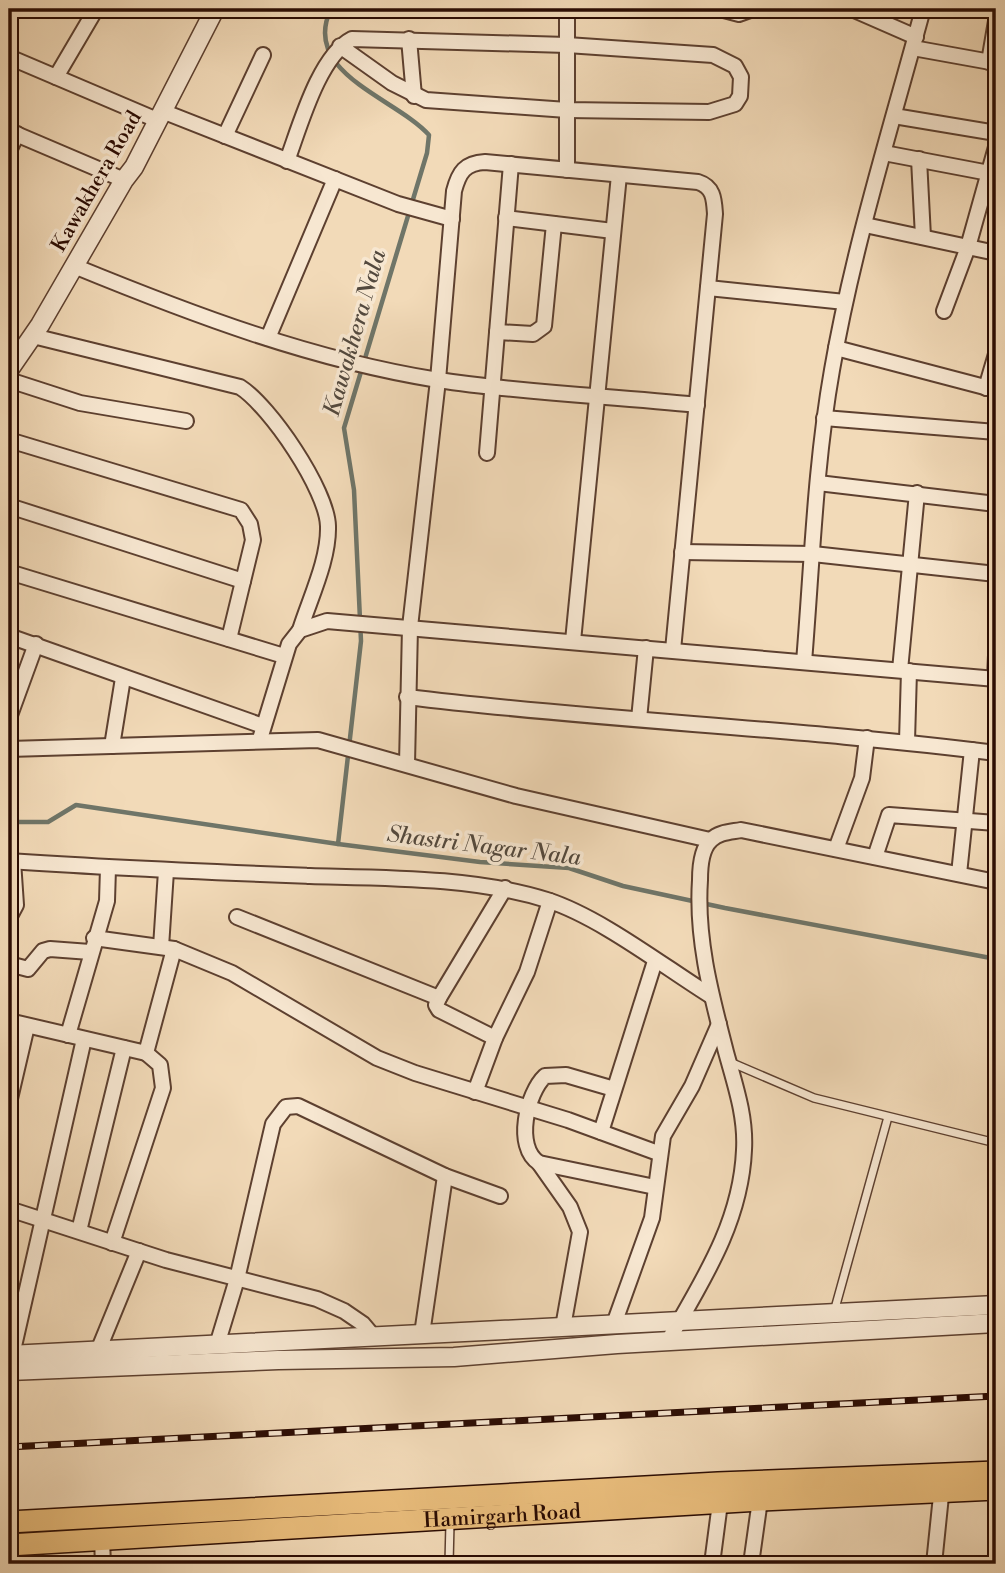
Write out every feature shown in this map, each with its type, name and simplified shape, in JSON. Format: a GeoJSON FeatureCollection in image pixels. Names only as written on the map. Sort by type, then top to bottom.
{"type":"FeatureCollection","features":[{"type":"Feature","properties":{"kind":"main road","name":"Hamirgarh Road"},"geometry":{"type":"LineString","coordinates":[[9,1545],[720,1503],[942,1483],[996,1472]]}},
{"type":"Feature","properties":{"kind":"main road","name":"Hamirgarh Road"},"geometry":{"type":"LineString","coordinates":[[9,1522],[718,1483],[942,1483],[996,1489]]}},
{"type":"Feature","properties":{"kind":"street"},"geometry":{"type":"LineString","coordinates":[[9,19],[14,9]]}},
{"type":"Feature","properties":{"kind":"street"},"geometry":{"type":"LineString","coordinates":[[56,77],[96,9]]}},
{"type":"Feature","properties":{"kind":"street","name":"Kawakhera Road"},"geometry":{"type":"LineString","coordinates":[[9,370],[33,336],[134,167],[215,9]]}},
{"type":"Feature","properties":{"kind":"street"},"geometry":{"type":"LineString","coordinates":[[567,9],[567,170]]}},
{"type":"Feature","properties":{"kind":"street"},"geometry":{"type":"LineString","coordinates":[[720,9],[739,14],[753,9]]}},
{"type":"Feature","properties":{"kind":"street"},"geometry":{"type":"LineString","coordinates":[[852,9],[914,43],[993,63],[996,21]]}},
{"type":"Feature","properties":{"kind":"street"},"geometry":{"type":"LineString","coordinates":[[804,662],[824,418],[836,348],[845,302],[923,9]]}},
{"type":"Feature","properties":{"kind":"street"},"geometry":{"type":"LineString","coordinates":[[287,161],[336,52],[358,38],[713,55],[736,66],[742,87],[735,104],[709,112],[567,110],[414,96],[336,52]]}},
{"type":"Feature","properties":{"kind":"street"},"geometry":{"type":"LineString","coordinates":[[409,39],[414,96]]}},
{"type":"Feature","properties":{"kind":"street"},"geometry":{"type":"LineString","coordinates":[[225,136],[263,55]]}},
{"type":"Feature","properties":{"kind":"street"},"geometry":{"type":"LineString","coordinates":[[9,57],[160,116],[225,136],[398,204],[452,219]]}},
{"type":"Feature","properties":{"kind":"street"},"geometry":{"type":"LineString","coordinates":[[894,116],[996,134]]}},
{"type":"Feature","properties":{"kind":"street"},"geometry":{"type":"LineString","coordinates":[[9,151],[13,132],[124,180]]}},
{"type":"Feature","properties":{"kind":"street"},"geometry":{"type":"LineString","coordinates":[[944,311],[968,247],[996,147]]}},
{"type":"Feature","properties":{"kind":"street"},"geometry":{"type":"LineString","coordinates":[[884,153],[989,173]]}},
{"type":"Feature","properties":{"kind":"street"},"geometry":{"type":"LineString","coordinates":[[919,159],[923,237]]}},
{"type":"Feature","properties":{"kind":"street"},"geometry":{"type":"LineString","coordinates":[[407,764],[410,627],[438,380],[454,191],[463,169],[475,162],[698,182],[709,188],[714,199],[715,214],[673,650]]}},
{"type":"Feature","properties":{"kind":"street"},"geometry":{"type":"LineString","coordinates":[[487,453],[511,164]]}},
{"type":"Feature","properties":{"kind":"street"},"geometry":{"type":"LineString","coordinates":[[573,642],[619,175]]}},
{"type":"Feature","properties":{"kind":"street"},"geometry":{"type":"LineString","coordinates":[[268,338],[335,179]]}},
{"type":"Feature","properties":{"kind":"street"},"geometry":{"type":"LineString","coordinates":[[506,218],[613,231]]}},
{"type":"Feature","properties":{"kind":"street"},"geometry":{"type":"LineString","coordinates":[[496,332],[533,334],[544,326],[554,224]]}},
{"type":"Feature","properties":{"kind":"street"},"geometry":{"type":"LineString","coordinates":[[865,225],[996,253]]}},
{"type":"Feature","properties":{"kind":"street"},"geometry":{"type":"LineString","coordinates":[[74,266],[207,319],[369,366],[438,380],[696,405]]}},
{"type":"Feature","properties":{"kind":"street"},"geometry":{"type":"LineString","coordinates":[[708,288],[845,302]]}},
{"type":"Feature","properties":{"kind":"street"},"geometry":{"type":"LineString","coordinates":[[33,336],[240,387],[258,400],[309,474],[322,499],[328,525],[323,558],[299,630],[285,656],[262,733]]}},
{"type":"Feature","properties":{"kind":"street"},"geometry":{"type":"LineString","coordinates":[[836,348],[991,389],[996,354]]}},
{"type":"Feature","properties":{"kind":"street"},"geometry":{"type":"LineString","coordinates":[[9,380],[80,402],[186,421]]}},
{"type":"Feature","properties":{"kind":"street"},"geometry":{"type":"LineString","coordinates":[[824,418],[996,432]]}},
{"type":"Feature","properties":{"kind":"street"},"geometry":{"type":"LineString","coordinates":[[9,440],[241,510],[247,516],[252,532],[229,639]]}},
{"type":"Feature","properties":{"kind":"street"},"geometry":{"type":"LineString","coordinates":[[818,483],[996,503]]}},
{"type":"Feature","properties":{"kind":"street"},"geometry":{"type":"LineString","coordinates":[[907,741],[905,670],[910,565],[917,493]]}},
{"type":"Feature","properties":{"kind":"street"},"geometry":{"type":"LineString","coordinates":[[9,506],[243,581]]}},
{"type":"Feature","properties":{"kind":"street"},"geometry":{"type":"LineString","coordinates":[[682,552],[813,554],[996,574]]}},
{"type":"Feature","properties":{"kind":"street"},"geometry":{"type":"LineString","coordinates":[[9,572],[285,656]]}},
{"type":"Feature","properties":{"kind":"street"},"geometry":{"type":"LineString","coordinates":[[299,630],[327,621],[350,621],[996,679],[996,655]]}},
{"type":"Feature","properties":{"kind":"street"},"geometry":{"type":"LineString","coordinates":[[9,636],[36,644],[262,733],[336,743],[516,796],[710,841]]}},
{"type":"Feature","properties":{"kind":"street"},"geometry":{"type":"LineString","coordinates":[[9,718],[36,644]]}},
{"type":"Feature","properties":{"kind":"street"},"geometry":{"type":"LineString","coordinates":[[639,719],[646,648]]}},
{"type":"Feature","properties":{"kind":"street"},"geometry":{"type":"LineString","coordinates":[[112,746],[123,678]]}},
{"type":"Feature","properties":{"kind":"street"},"geometry":{"type":"LineString","coordinates":[[407,697],[505,709],[867,737],[996,753]]}},
{"type":"Feature","properties":{"kind":"street"},"geometry":{"type":"LineString","coordinates":[[9,749],[112,746],[262,733]]}},
{"type":"Feature","properties":{"kind":"street"},"geometry":{"type":"LineString","coordinates":[[836,849],[862,778],[867,737]]}},
{"type":"Feature","properties":{"kind":"street"},"geometry":{"type":"LineString","coordinates":[[960,874],[972,750]]}},
{"type":"Feature","properties":{"kind":"street"},"geometry":{"type":"LineString","coordinates":[[875,857],[889,816],[996,823]]}},
{"type":"Feature","properties":{"kind":"street"},"geometry":{"type":"LineString","coordinates":[[668,1340],[727,1236],[739,1188],[744,1151],[743,1111],[711,996],[698,911],[702,855],[710,841],[721,833],[741,830],[996,882]]}},
{"type":"Feature","properties":{"kind":"street"},"geometry":{"type":"LineString","coordinates":[[9,918],[16,905],[11,861],[166,871],[368,878],[505,888],[550,901],[597,924],[711,996]]}},
{"type":"Feature","properties":{"kind":"street"},"geometry":{"type":"LineString","coordinates":[[68,1035],[92,945],[107,901],[108,868]]}},
{"type":"Feature","properties":{"kind":"street"},"geometry":{"type":"LineString","coordinates":[[146,1053],[167,948],[166,871]]}},
{"type":"Feature","properties":{"kind":"street"},"geometry":{"type":"LineString","coordinates":[[495,1038],[439,1010],[436,1005],[505,888]]}},
{"type":"Feature","properties":{"kind":"street"},"geometry":{"type":"LineString","coordinates":[[475,1092],[495,1038],[527,972],[550,901]]}},
{"type":"Feature","properties":{"kind":"street"},"geometry":{"type":"LineString","coordinates":[[237,917],[439,998]]}},
{"type":"Feature","properties":{"kind":"street"},"geometry":{"type":"LineString","coordinates":[[9,964],[28,968],[43,951],[50,948],[92,945],[167,948],[232,973],[377,1058],[658,1153]]}},
{"type":"Feature","properties":{"kind":"street"},"geometry":{"type":"LineString","coordinates":[[601,1132],[655,961]]}},
{"type":"Feature","properties":{"kind":"street"},"geometry":{"type":"LineString","coordinates":[[9,1021],[146,1053],[160,1065],[163,1088],[111,1243]]}},
{"type":"Feature","properties":{"kind":"street"},"geometry":{"type":"LineString","coordinates":[[614,1324],[649,1227],[658,1153],[663,1136],[692,1086],[719,1024]]}},
{"type":"Feature","properties":{"kind":"street"},"geometry":{"type":"LineString","coordinates":[[9,1103],[27,1026]]}},
{"type":"Feature","properties":{"kind":"street"},"geometry":{"type":"LineString","coordinates":[[10,1360],[84,1039]]}},
{"type":"Feature","properties":{"kind":"street"},"geometry":{"type":"LineString","coordinates":[[79,1231],[124,1048]]}},
{"type":"Feature","properties":{"kind":"street"},"geometry":{"type":"LineString","coordinates":[[614,1090],[566,1075],[549,1075],[538,1083],[528,1108],[527,1146],[532,1159],[539,1163],[655,1187]]}},
{"type":"Feature","properties":{"kind":"street"},"geometry":{"type":"LineString","coordinates":[[217,1345],[237,1279],[273,1124],[286,1107],[298,1106],[445,1176],[499,1196]]}},
{"type":"Feature","properties":{"kind":"street"},"geometry":{"type":"LineString","coordinates":[[539,1163],[570,1208],[580,1233],[564,1327]]}},
{"type":"Feature","properties":{"kind":"street"},"geometry":{"type":"LineString","coordinates":[[422,1334],[445,1176]]}},
{"type":"Feature","properties":{"kind":"street"},"geometry":{"type":"LineString","coordinates":[[9,1209],[43,1218],[111,1243],[317,1299],[344,1311],[363,1324],[374,1337]]}},
{"type":"Feature","properties":{"kind":"street"},"geometry":{"type":"LineString","coordinates":[[98,1350],[139,1251]]}},
{"type":"Feature","properties":{"kind":"street"},"geometry":{"type":"LineString","coordinates":[[10,1360],[98,1350],[996,1305]]}},
{"type":"Feature","properties":{"kind":"street"},"geometry":{"type":"LineString","coordinates":[[10,1360],[454,1357],[668,1340],[996,1323]]}},
{"type":"Feature","properties":{"kind":"street"},"geometry":{"type":"LineString","coordinates":[[934,1564],[942,1483]]}},
{"type":"Feature","properties":{"kind":"street"},"geometry":{"type":"LineString","coordinates":[[751,1564],[760,1500]]}},
{"type":"Feature","properties":{"kind":"street"},"geometry":{"type":"LineString","coordinates":[[712,1564],[720,1503]]}},
{"type":"Feature","properties":{"kind":"street"},"geometry":{"type":"LineString","coordinates":[[102,1539],[103,1564]]}},
{"type":"Feature","properties":{"kind":"lane"},"geometry":{"type":"LineString","coordinates":[[729,1062],[814,1098],[996,1143]]}},
{"type":"Feature","properties":{"kind":"lane"},"geometry":{"type":"LineString","coordinates":[[834,1313],[888,1117]]}},
{"type":"Feature","properties":{"kind":"lane"},"geometry":{"type":"LineString","coordinates":[[449,1564],[450,1518]]}},
{"type":"Feature","properties":{"kind":"waterway","name":"Kawakhera Nala"},"geometry":{"type":"LineString","coordinates":[[331,9],[325,31],[329,50],[340,67],[356,82],[429,135],[427,153],[344,428],[354,490],[361,641],[338,844]]}},
{"type":"Feature","properties":{"kind":"waterway","name":"Shastri Nagar Nala"},"geometry":{"type":"LineString","coordinates":[[9,822],[48,822],[76,805],[338,844],[480,862],[569,868],[623,886],[725,908],[996,959]]}},
{"type":"Feature","properties":{"kind":"railway"},"geometry":{"type":"LineString","coordinates":[[9,1447],[996,1396]]}}]}
